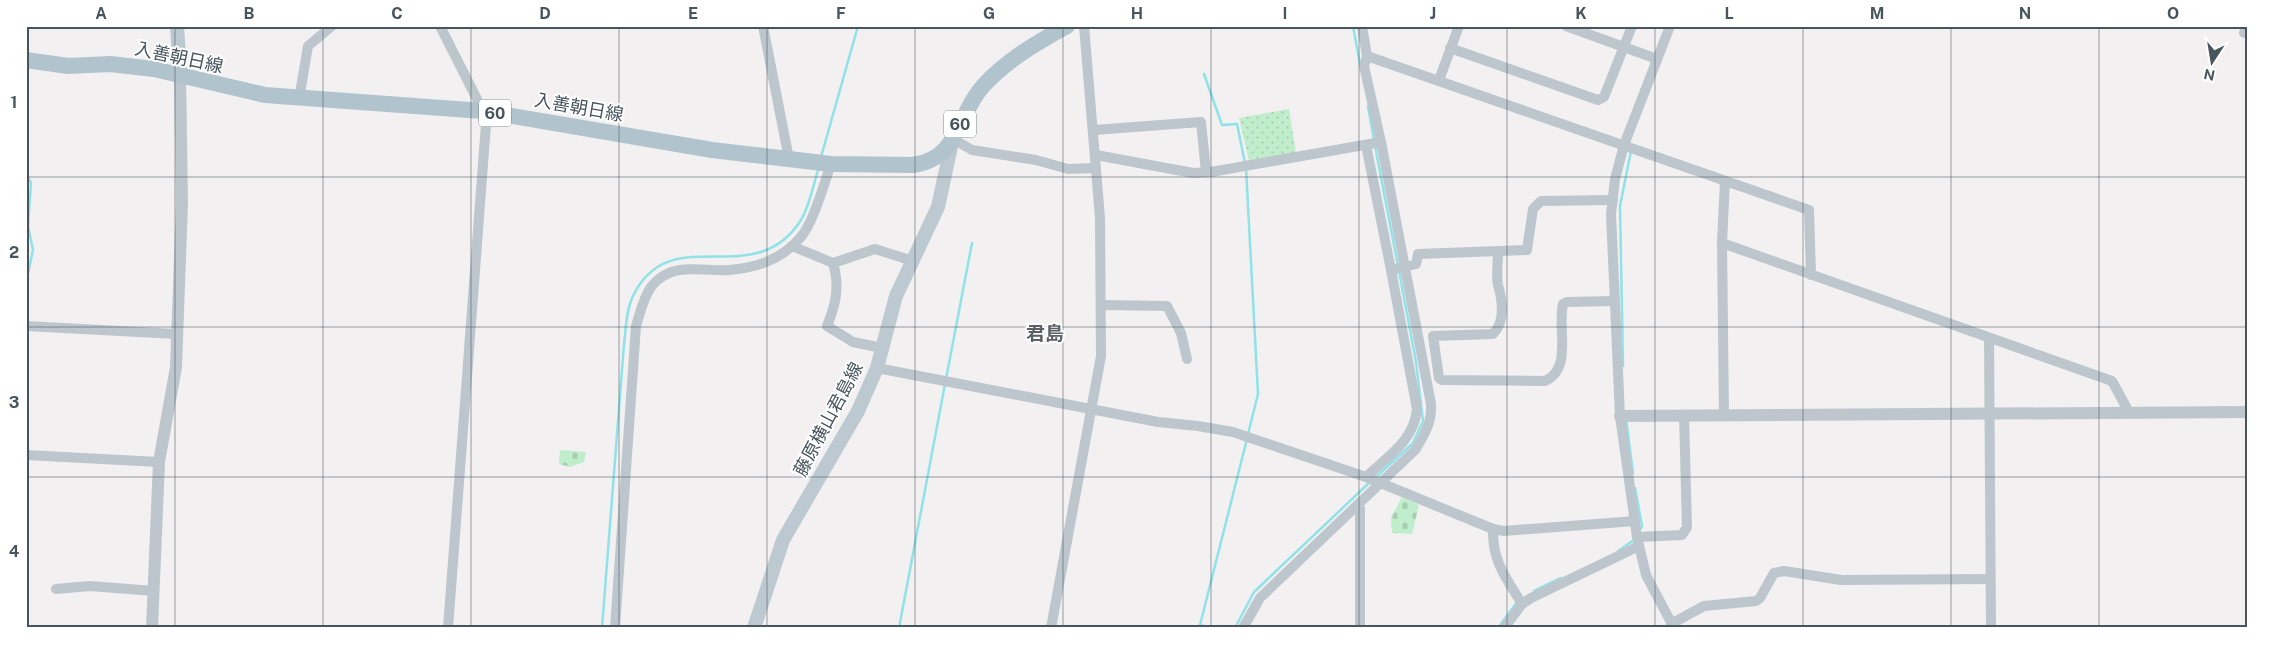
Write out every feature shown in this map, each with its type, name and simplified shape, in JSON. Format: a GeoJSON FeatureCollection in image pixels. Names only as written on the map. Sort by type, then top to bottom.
{"type":"FeatureCollection","features":[{"type":"Feature","properties":{"kind":"main road"},"geometry":{"type":"LineString","coordinates":[[177,26],[180,74]]}},
{"type":"Feature","properties":{"kind":"main road","name":"入善朝日線"},"geometry":{"type":"LineString","coordinates":[[26,60],[68,66],[110,64],[154,69],[265,95],[299,99],[485,111],[693,146],[810,162],[913,165],[926,163],[946,150],[966,111],[983,87],[1010,60],[1067,26]]}},
{"type":"Feature","properties":{"kind":"main road","name":"藤原横山君島線"},"geometry":{"type":"LineString","coordinates":[[754,628],[783,540],[858,411],[877,368],[896,296],[938,207],[948,153],[953,139]]}},
{"type":"Feature","properties":{"kind":"street"},"geometry":{"type":"LineString","coordinates":[[299,99],[308,46],[332,26]]}},
{"type":"Feature","properties":{"kind":"street"},"geometry":{"type":"LineString","coordinates":[[440,26],[485,111],[448,628]]}},
{"type":"Feature","properties":{"kind":"street"},"geometry":{"type":"LineString","coordinates":[[763,26],[789,159]]}},
{"type":"Feature","properties":{"kind":"street"},"geometry":{"type":"LineString","coordinates":[[1052,628],[1093,409],[1101,356],[1100,218],[1084,26]]}},
{"type":"Feature","properties":{"kind":"street"},"geometry":{"type":"LineString","coordinates":[[1243,628],[1260,598],[1296,561],[1415,450],[1426,433],[1431,417],[1381,142],[1364,66],[1367,56],[1362,26]]}},
{"type":"Feature","properties":{"kind":"street"},"geometry":{"type":"LineString","coordinates":[[1439,80],[1459,26]]}},
{"type":"Feature","properties":{"kind":"street"},"geometry":{"type":"LineString","coordinates":[[1566,26],[1657,59]]}},
{"type":"Feature","properties":{"kind":"street"},"geometry":{"type":"LineString","coordinates":[[1450,48],[1598,100],[1604,97],[1632,26]]}},
{"type":"Feature","properties":{"kind":"street"},"geometry":{"type":"LineString","coordinates":[[1670,26],[1624,145],[1616,179],[1611,214],[1613,301],[1620,416],[1638,541],[1646,574],[1673,626],[1704,606],[1756,601],[1760,598],[1774,572],[1784,571],[1842,580],[1990,579]]}},
{"type":"Feature","properties":{"kind":"street"},"geometry":{"type":"LineString","coordinates":[[2246,26],[2244,33],[2248,33]]}},
{"type":"Feature","properties":{"kind":"street"},"geometry":{"type":"LineString","coordinates":[[1367,56],[1808,210],[1811,275]]}},
{"type":"Feature","properties":{"kind":"street"},"geometry":{"type":"LineString","coordinates":[[152,628],[159,462],[176,367],[182,202],[180,74]]}},
{"type":"Feature","properties":{"kind":"street"},"geometry":{"type":"LineString","coordinates":[[1094,130],[1201,122],[1206,172]]}},
{"type":"Feature","properties":{"kind":"street"},"geometry":{"type":"LineString","coordinates":[[953,139],[972,150],[1036,160],[1068,168],[1096,168]]}},
{"type":"Feature","properties":{"kind":"street"},"geometry":{"type":"LineString","coordinates":[[1096,154],[1192,173],[1381,142]]}},
{"type":"Feature","properties":{"kind":"street"},"geometry":{"type":"LineString","coordinates":[[1366,145],[1417,409],[1416,422],[1405,440],[1366,477]]}},
{"type":"Feature","properties":{"kind":"street"},"geometry":{"type":"LineString","coordinates":[[615,628],[636,326],[645,300],[652,287],[671,272],[684,268],[730,270],[766,263],[783,255],[802,237],[831,164]]}},
{"type":"Feature","properties":{"kind":"street"},"geometry":{"type":"LineString","coordinates":[[1724,415],[1722,243],[1725,180]]}},
{"type":"Feature","properties":{"kind":"street"},"geometry":{"type":"LineString","coordinates":[[1391,270],[1416,264],[1418,254],[1527,250],[1533,208],[1541,201],[1613,200]]}},
{"type":"Feature","properties":{"kind":"street"},"geometry":{"type":"LineString","coordinates":[[1722,243],[2112,381],[2130,414]]}},
{"type":"Feature","properties":{"kind":"street"},"geometry":{"type":"LineString","coordinates":[[792,246],[833,263],[875,249],[913,261]]}},
{"type":"Feature","properties":{"kind":"street"},"geometry":{"type":"LineString","coordinates":[[1498,252],[1498,284],[1502,291],[1502,311],[1496,331],[1493,334],[1433,336],[1439,378],[1442,380],[1545,381],[1553,378],[1561,364],[1563,304],[1567,302],[1613,301]]}},
{"type":"Feature","properties":{"kind":"street"},"geometry":{"type":"LineString","coordinates":[[833,263],[838,277],[836,305],[827,326],[853,342],[882,348]]}},
{"type":"Feature","properties":{"kind":"street"},"geometry":{"type":"LineString","coordinates":[[1101,305],[1167,306],[1181,333],[1187,358]]}},
{"type":"Feature","properties":{"kind":"street"},"geometry":{"type":"LineString","coordinates":[[26,326],[176,334]]}},
{"type":"Feature","properties":{"kind":"street"},"geometry":{"type":"LineString","coordinates":[[1989,338],[1990,628]]}},
{"type":"Feature","properties":{"kind":"street"},"geometry":{"type":"LineString","coordinates":[[877,368],[1158,422],[1233,432],[1366,477],[1493,529],[1504,531],[1635,521]]}},
{"type":"Feature","properties":{"kind":"street"},"geometry":{"type":"LineString","coordinates":[[1620,416],[2248,412]]}},
{"type":"Feature","properties":{"kind":"street"},"geometry":{"type":"LineString","coordinates":[[1504,628],[1522,604],[1638,541],[1682,535],[1687,527],[1684,416]]}},
{"type":"Feature","properties":{"kind":"street"},"geometry":{"type":"LineString","coordinates":[[26,455],[159,462]]}},
{"type":"Feature","properties":{"kind":"street"},"geometry":{"type":"LineString","coordinates":[[1358,505],[1360,509],[1360,628]]}},
{"type":"Feature","properties":{"kind":"street"},"geometry":{"type":"LineString","coordinates":[[1493,529],[1494,551],[1497,562],[1522,604]]}},
{"type":"Feature","properties":{"kind":"street"},"geometry":{"type":"LineString","coordinates":[[56,589],[90,586],[154,591]]}},
{"type":"Feature","properties":{"kind":"green space"},"geometry":{"type":"Polygon","coordinates":[[[1289,109],[1296,153],[1249,161],[1239,118],[1289,109]]]}},
{"type":"Feature","properties":{"kind":"green space"},"geometry":{"type":"Polygon","coordinates":[[[560,450],[586,452],[584,462],[570,467],[559,464],[560,450]]]}},
{"type":"Feature","properties":{"kind":"green space"},"geometry":{"type":"Polygon","coordinates":[[[1402,497],[1419,505],[1412,534],[1392,533],[1391,518],[1402,497]]]}},
{"type":"Feature","properties":{"kind":"waterway"},"geometry":{"type":"LineString","coordinates":[[821,157],[858,26]]}},
{"type":"Feature","properties":{"kind":"waterway"},"geometry":{"type":"LineString","coordinates":[[1353,26],[1360,64]]}},
{"type":"Feature","properties":{"kind":"waterway"},"geometry":{"type":"LineString","coordinates":[[1204,74],[1222,125],[1237,124],[1245,163]]}},
{"type":"Feature","properties":{"kind":"waterway"},"geometry":{"type":"LineString","coordinates":[[1368,106],[1374,140]]}},
{"type":"Feature","properties":{"kind":"waterway"},"geometry":{"type":"LineString","coordinates":[[1375,146],[1398,266]]}},
{"type":"Feature","properties":{"kind":"waterway"},"geometry":{"type":"LineString","coordinates":[[1623,366],[1620,206],[1631,151]]}},
{"type":"Feature","properties":{"kind":"waterway"},"geometry":{"type":"LineString","coordinates":[[1246,168],[1258,394],[1248,434]]}},
{"type":"Feature","properties":{"kind":"waterway"},"geometry":{"type":"LineString","coordinates":[[602,628],[624,344],[628,313],[633,296],[649,273],[669,262],[690,257],[737,256],[760,252],[782,241],[801,220],[809,202],[818,170]]}},
{"type":"Feature","properties":{"kind":"waterway"},"geometry":{"type":"LineString","coordinates":[[26,173],[31,183],[28,226],[33,250],[26,283]]}},
{"type":"Feature","properties":{"kind":"waterway"},"geometry":{"type":"LineString","coordinates":[[946,379],[972,243]]}},
{"type":"Feature","properties":{"kind":"waterway"},"geometry":{"type":"LineString","coordinates":[[1376,477],[1413,443],[1423,421],[1416,362],[1399,271]]}},
{"type":"Feature","properties":{"kind":"waterway"},"geometry":{"type":"LineString","coordinates":[[899,628],[945,384]]}},
{"type":"Feature","properties":{"kind":"waterway"},"geometry":{"type":"LineString","coordinates":[[1626,419],[1633,473]]}},
{"type":"Feature","properties":{"kind":"waterway"},"geometry":{"type":"LineString","coordinates":[[1211,628],[1200,625],[1247,439]]}},
{"type":"Feature","properties":{"kind":"waterway"},"geometry":{"type":"LineString","coordinates":[[1235,628],[1254,592],[1370,482]]}},
{"type":"Feature","properties":{"kind":"waterway"},"geometry":{"type":"LineString","coordinates":[[1635,488],[1642,526],[1639,531]]}},
{"type":"Feature","properties":{"kind":"waterway"},"geometry":{"type":"LineString","coordinates":[[1618,551],[1634,540]]}},
{"type":"Feature","properties":{"kind":"waterway"},"geometry":{"type":"LineString","coordinates":[[1534,591],[1561,578]]}},
{"type":"Feature","properties":{"kind":"waterway"},"geometry":{"type":"LineString","coordinates":[[1498,628],[1517,602]]}},
{"type":"Feature","properties":{"kind":"district","name":"君島"},"geometry":{"type":"Point","coordinates":[1045,333]}}]}
